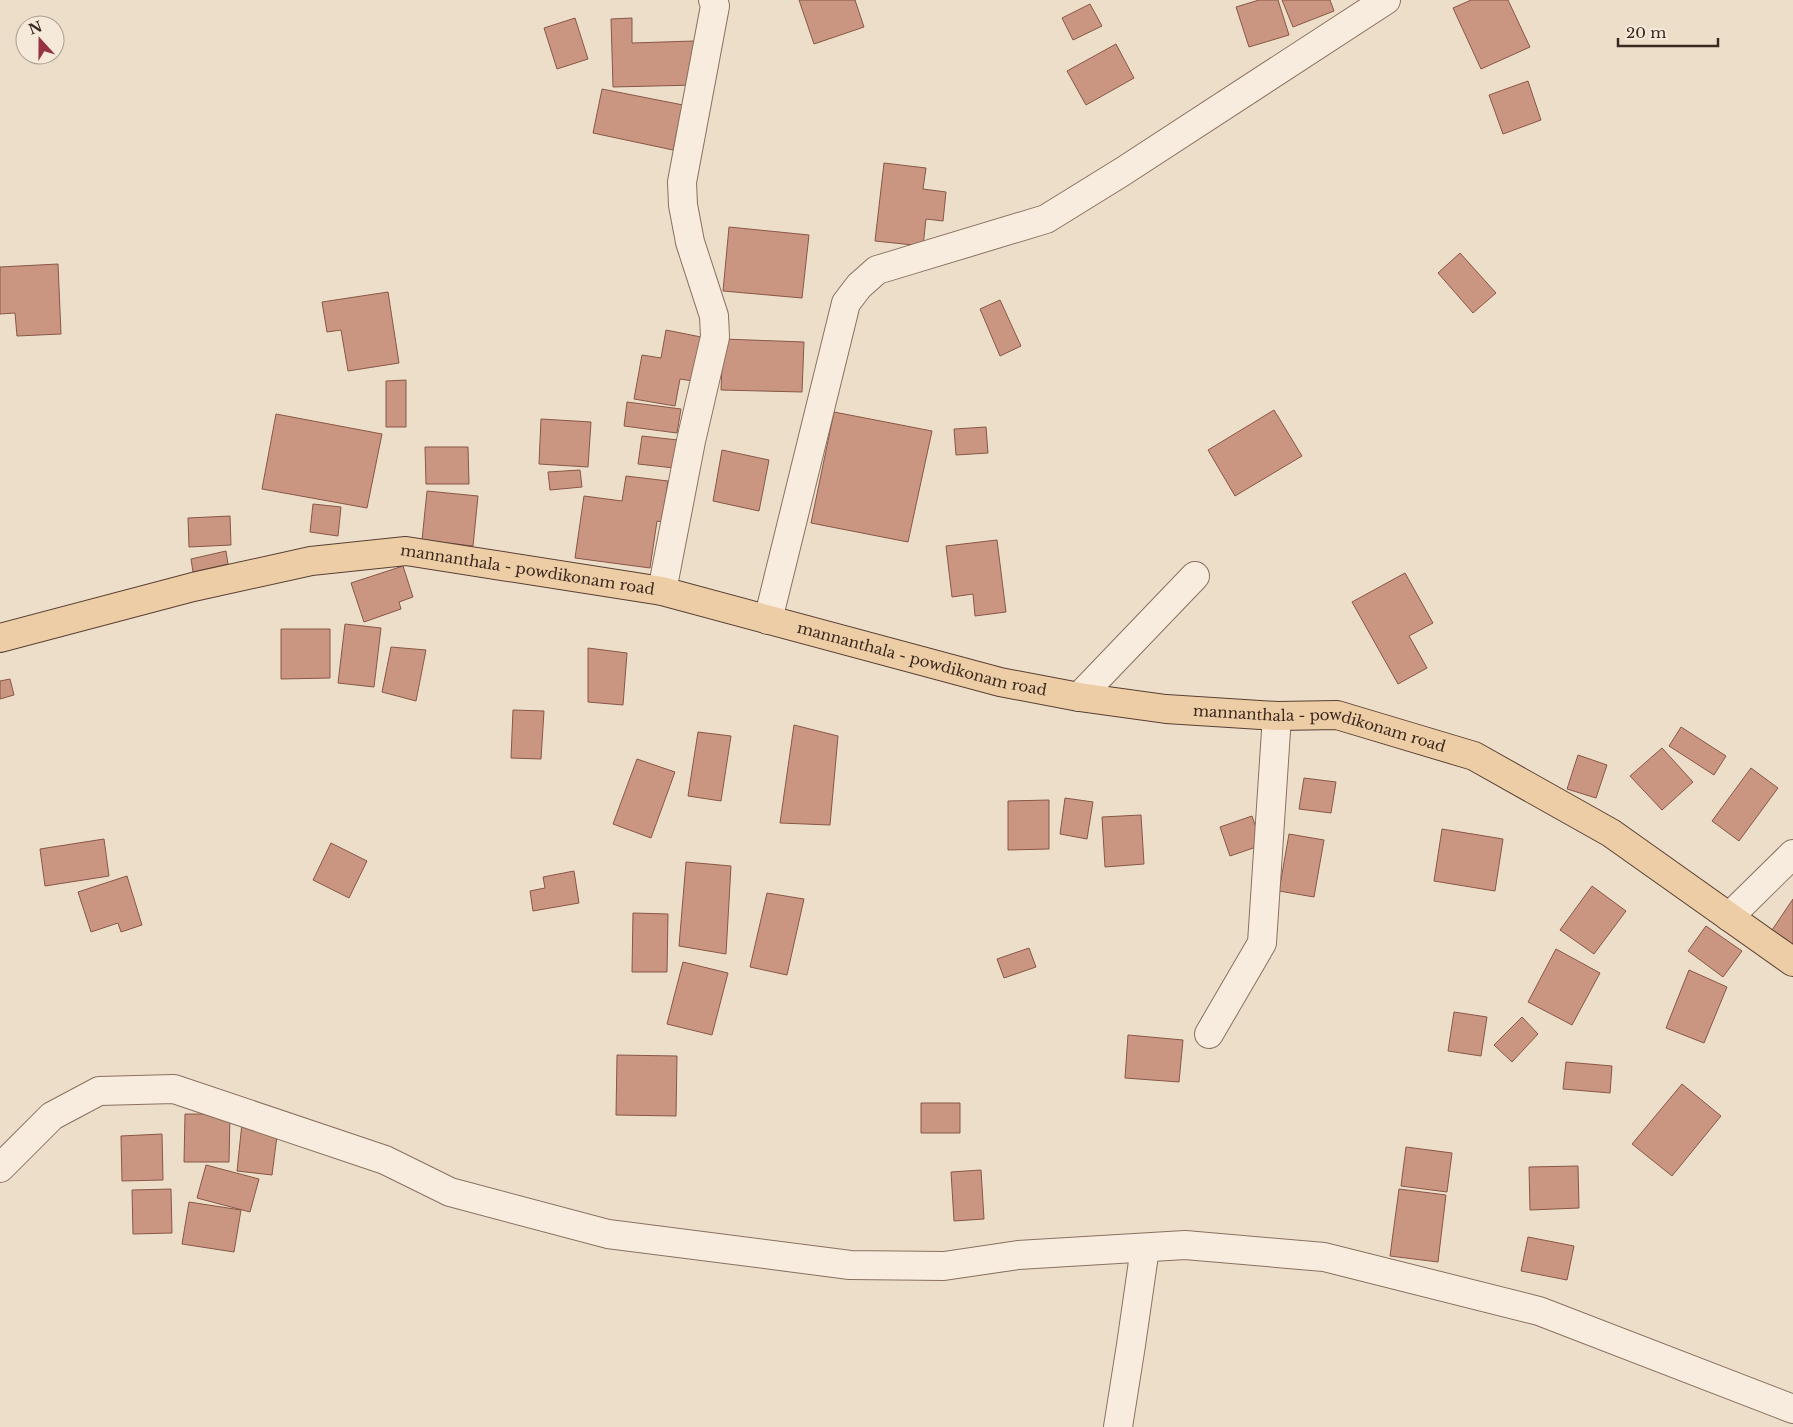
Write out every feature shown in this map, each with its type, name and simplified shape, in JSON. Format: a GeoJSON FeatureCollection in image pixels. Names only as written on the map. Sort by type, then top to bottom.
{"type":"FeatureCollection","features":[{"type":"Feature","properties":{"kind":"main road","name":"mannanthala - powdikonam road"},"geometry":{"type":"LineString","coordinates":[[0,638],[194,588],[311,561],[406,552],[662,591],[1000,682],[1079,697],[1166,709],[1277,716],[1337,715],[1474,756],[1611,833],[1793,962]]}},
{"type":"Feature","properties":{"kind":"street"},"geometry":{"type":"LineString","coordinates":[[662,591],[691,441],[714,337],[714,316],[690,242],[683,205],[682,182],[715,6],[713,0]]}},
{"type":"Feature","properties":{"kind":"street"},"geometry":{"type":"LineString","coordinates":[[768,620],[846,303],[859,286],[877,270],[1046,219],[1122,172],[1386,0]]}},
{"type":"Feature","properties":{"kind":"street"},"geometry":{"type":"LineString","coordinates":[[1079,697],[1195,576]]}},
{"type":"Feature","properties":{"kind":"street"},"geometry":{"type":"LineString","coordinates":[[1209,1034],[1262,943],[1277,716]]}},
{"type":"Feature","properties":{"kind":"street"},"geometry":{"type":"LineString","coordinates":[[1729,917],[1793,854]]}},
{"type":"Feature","properties":{"kind":"street"},"geometry":{"type":"LineString","coordinates":[[0,1168],[52,1116],[98,1091],[174,1089],[385,1160],[450,1192],[608,1234],[850,1265],[944,1266],[1018,1255],[1185,1245],[1324,1257],[1539,1311],[1793,1409]]}},
{"type":"Feature","properties":{"kind":"street"},"geometry":{"type":"LineString","coordinates":[[1118,1427],[1145,1248]]}},
{"type":"Feature","properties":{"kind":"building"},"geometry":{"type":"Polygon","coordinates":[[[799,0],[855,0],[864,27],[814,44],[799,0]]]}},
{"type":"Feature","properties":{"kind":"building"},"geometry":{"type":"Polygon","coordinates":[[[1259,0],[1278,0],[1289,35],[1249,47],[1236,7],[1259,0]]]}},
{"type":"Feature","properties":{"kind":"building"},"geometry":{"type":"Polygon","coordinates":[[[1282,0],[1330,0],[1334,11],[1293,27],[1282,0]]]}},
{"type":"Feature","properties":{"kind":"building"},"geometry":{"type":"Polygon","coordinates":[[[1471,0],[1508,0],[1530,47],[1481,69],[1453,8],[1471,0]]]}},
{"type":"Feature","properties":{"kind":"building"},"geometry":{"type":"Polygon","coordinates":[[[1090,4],[1102,26],[1073,40],[1062,18],[1090,4]]]}},
{"type":"Feature","properties":{"kind":"building"},"geometry":{"type":"Polygon","coordinates":[[[575,18],[588,59],[557,69],[544,28],[575,18]]]}},
{"type":"Feature","properties":{"kind":"building"},"geometry":{"type":"Polygon","coordinates":[[[632,18],[632,43],[694,41],[696,85],[613,87],[611,19],[632,18]]]}},
{"type":"Feature","properties":{"kind":"building"},"geometry":{"type":"Polygon","coordinates":[[[1116,44],[1134,78],[1086,105],[1067,71],[1116,44]]]}},
{"type":"Feature","properties":{"kind":"building"},"geometry":{"type":"Polygon","coordinates":[[[1528,81],[1541,120],[1503,134],[1489,95],[1528,81]]]}},
{"type":"Feature","properties":{"kind":"building"},"geometry":{"type":"Polygon","coordinates":[[[602,89],[683,105],[673,150],[593,133],[602,89]]]}},
{"type":"Feature","properties":{"kind":"building"},"geometry":{"type":"Polygon","coordinates":[[[884,163],[926,168],[923,189],[946,192],[943,221],[926,219],[923,246],[875,241],[884,163]]]}},
{"type":"Feature","properties":{"kind":"building"},"geometry":{"type":"Polygon","coordinates":[[[729,227],[809,235],[802,298],[723,291],[729,227]]]}},
{"type":"Feature","properties":{"kind":"building"},"geometry":{"type":"Polygon","coordinates":[[[1460,253],[1496,293],[1473,313],[1438,273],[1460,253]]]}},
{"type":"Feature","properties":{"kind":"building"},"geometry":{"type":"Polygon","coordinates":[[[58,264],[61,334],[17,336],[15,313],[0,314],[0,267],[58,264]]]}},
{"type":"Feature","properties":{"kind":"building"},"geometry":{"type":"Polygon","coordinates":[[[388,292],[399,363],[348,371],[341,330],[327,332],[322,302],[388,292]]]}},
{"type":"Feature","properties":{"kind":"building"},"geometry":{"type":"Polygon","coordinates":[[[1000,300],[1021,346],[1000,356],[980,309],[1000,300]]]}},
{"type":"Feature","properties":{"kind":"building"},"geometry":{"type":"Polygon","coordinates":[[[666,330],[701,337],[693,381],[680,379],[675,406],[634,399],[642,355],[661,358],[666,330]]]}},
{"type":"Feature","properties":{"kind":"building"},"geometry":{"type":"Polygon","coordinates":[[[723,339],[804,342],[802,392],[721,390],[723,339]]]}},
{"type":"Feature","properties":{"kind":"building"},"geometry":{"type":"Polygon","coordinates":[[[406,380],[406,427],[386,427],[386,381],[406,380]]]}},
{"type":"Feature","properties":{"kind":"building"},"geometry":{"type":"Polygon","coordinates":[[[627,402],[681,409],[677,433],[624,426],[627,402]]]}},
{"type":"Feature","properties":{"kind":"building"},"geometry":{"type":"Polygon","coordinates":[[[1274,410],[1302,456],[1235,496],[1208,450],[1274,410]]]}},
{"type":"Feature","properties":{"kind":"building"},"geometry":{"type":"Polygon","coordinates":[[[834,412],[932,431],[908,542],[811,523],[834,412]]]}},
{"type":"Feature","properties":{"kind":"building"},"geometry":{"type":"Polygon","coordinates":[[[276,414],[382,434],[367,508],[262,489],[276,414]]]}},
{"type":"Feature","properties":{"kind":"building"},"geometry":{"type":"Polygon","coordinates":[[[541,419],[591,422],[588,467],[539,464],[541,419]]]}},
{"type":"Feature","properties":{"kind":"building"},"geometry":{"type":"Polygon","coordinates":[[[986,427],[988,453],[956,455],[954,429],[986,427]]]}},
{"type":"Feature","properties":{"kind":"building"},"geometry":{"type":"Polygon","coordinates":[[[642,436],[678,440],[674,468],[638,464],[642,436]]]}},
{"type":"Feature","properties":{"kind":"building"},"geometry":{"type":"Polygon","coordinates":[[[425,447],[468,447],[469,484],[426,484],[425,447]]]}},
{"type":"Feature","properties":{"kind":"building"},"geometry":{"type":"Polygon","coordinates":[[[722,450],[769,460],[759,511],[713,501],[722,450]]]}},
{"type":"Feature","properties":{"kind":"building"},"geometry":{"type":"Polygon","coordinates":[[[580,470],[582,487],[550,490],[548,472],[580,470]]]}},
{"type":"Feature","properties":{"kind":"building"},"geometry":{"type":"Polygon","coordinates":[[[626,476],[668,481],[662,522],[657,521],[650,568],[575,558],[584,496],[622,501],[626,476]]]}},
{"type":"Feature","properties":{"kind":"building"},"geometry":{"type":"Polygon","coordinates":[[[427,491],[478,496],[473,546],[422,540],[427,491]]]}},
{"type":"Feature","properties":{"kind":"building"},"geometry":{"type":"Polygon","coordinates":[[[313,504],[341,507],[338,536],[310,532],[313,504]]]}},
{"type":"Feature","properties":{"kind":"building"},"geometry":{"type":"Polygon","coordinates":[[[230,516],[231,545],[189,547],[188,518],[230,516]]]}},
{"type":"Feature","properties":{"kind":"building"},"geometry":{"type":"Polygon","coordinates":[[[997,540],[1006,612],[975,616],[973,594],[952,597],[946,546],[997,540]]]}},
{"type":"Feature","properties":{"kind":"building"},"geometry":{"type":"Polygon","coordinates":[[[226,551],[228,564],[193,572],[191,559],[226,551]]]}},
{"type":"Feature","properties":{"kind":"building"},"geometry":{"type":"Polygon","coordinates":[[[403,566],[413,597],[399,602],[401,609],[364,622],[351,583],[403,566]]]}},
{"type":"Feature","properties":{"kind":"building"},"geometry":{"type":"Polygon","coordinates":[[[1405,573],[1433,623],[1409,636],[1427,668],[1398,684],[1352,602],[1405,573]]]}},
{"type":"Feature","properties":{"kind":"building"},"geometry":{"type":"Polygon","coordinates":[[[345,624],[381,628],[374,687],[338,683],[345,624]]]}},
{"type":"Feature","properties":{"kind":"building"},"geometry":{"type":"Polygon","coordinates":[[[281,629],[330,629],[330,678],[281,679],[281,629]]]}},
{"type":"Feature","properties":{"kind":"building"},"geometry":{"type":"Polygon","coordinates":[[[391,647],[426,650],[416,701],[382,692],[391,647]]]}},
{"type":"Feature","properties":{"kind":"building"},"geometry":{"type":"Polygon","coordinates":[[[588,648],[627,653],[623,705],[588,702],[588,648]]]}},
{"type":"Feature","properties":{"kind":"building"},"geometry":{"type":"Polygon","coordinates":[[[10,679],[14,695],[0,699],[0,681],[10,679]]]}},
{"type":"Feature","properties":{"kind":"building"},"geometry":{"type":"Polygon","coordinates":[[[513,710],[544,711],[541,759],[511,758],[513,710]]]}},
{"type":"Feature","properties":{"kind":"building"},"geometry":{"type":"Polygon","coordinates":[[[794,725],[838,736],[830,825],[780,823],[794,725]]]}},
{"type":"Feature","properties":{"kind":"building"},"geometry":{"type":"Polygon","coordinates":[[[1681,727],[1726,756],[1714,775],[1669,746],[1681,727]]]}},
{"type":"Feature","properties":{"kind":"building"},"geometry":{"type":"Polygon","coordinates":[[[698,732],[731,736],[721,801],[688,796],[698,732]]]}},
{"type":"Feature","properties":{"kind":"building"},"geometry":{"type":"Polygon","coordinates":[[[1662,748],[1693,782],[1662,810],[1630,776],[1662,748]]]}},
{"type":"Feature","properties":{"kind":"building"},"geometry":{"type":"Polygon","coordinates":[[[1578,755],[1607,765],[1596,798],[1567,789],[1578,755]]]}},
{"type":"Feature","properties":{"kind":"building"},"geometry":{"type":"Polygon","coordinates":[[[637,759],[675,772],[651,838],[613,824],[637,759]]]}},
{"type":"Feature","properties":{"kind":"building"},"geometry":{"type":"Polygon","coordinates":[[[1751,768],[1778,788],[1739,841],[1712,821],[1751,768]]]}},
{"type":"Feature","properties":{"kind":"building"},"geometry":{"type":"Polygon","coordinates":[[[1304,778],[1336,782],[1331,813],[1299,809],[1304,778]]]}},
{"type":"Feature","properties":{"kind":"building"},"geometry":{"type":"Polygon","coordinates":[[[1065,798],[1093,802],[1087,839],[1060,834],[1065,798]]]}},
{"type":"Feature","properties":{"kind":"building"},"geometry":{"type":"Polygon","coordinates":[[[1049,800],[1049,849],[1008,850],[1008,801],[1049,800]]]}},
{"type":"Feature","properties":{"kind":"building"},"geometry":{"type":"Polygon","coordinates":[[[1141,815],[1144,864],[1105,867],[1102,817],[1141,815]]]}},
{"type":"Feature","properties":{"kind":"building"},"geometry":{"type":"Polygon","coordinates":[[[1252,816],[1262,845],[1230,856],[1220,827],[1252,816]]]}},
{"type":"Feature","properties":{"kind":"building"},"geometry":{"type":"Polygon","coordinates":[[[1442,829],[1503,839],[1495,891],[1434,881],[1442,829]]]}},
{"type":"Feature","properties":{"kind":"building"},"geometry":{"type":"Polygon","coordinates":[[[1289,834],[1324,840],[1314,897],[1279,891],[1289,834]]]}},
{"type":"Feature","properties":{"kind":"building"},"geometry":{"type":"Polygon","coordinates":[[[104,839],[109,876],[45,886],[40,849],[104,839]]]}},
{"type":"Feature","properties":{"kind":"building"},"geometry":{"type":"Polygon","coordinates":[[[331,843],[367,861],[349,898],[313,880],[331,843]]]}},
{"type":"Feature","properties":{"kind":"building"},"geometry":{"type":"Polygon","coordinates":[[[686,862],[731,866],[726,954],[679,946],[686,862]]]}},
{"type":"Feature","properties":{"kind":"building"},"geometry":{"type":"Polygon","coordinates":[[[574,871],[579,903],[533,911],[530,891],[545,888],[543,877],[574,871]]]}},
{"type":"Feature","properties":{"kind":"building"},"geometry":{"type":"Polygon","coordinates":[[[127,876],[142,925],[121,932],[118,923],[91,932],[78,892],[127,876]]]}},
{"type":"Feature","properties":{"kind":"building"},"geometry":{"type":"Polygon","coordinates":[[[1592,886],[1626,911],[1594,954],[1560,930],[1592,886]]]}},
{"type":"Feature","properties":{"kind":"building"},"geometry":{"type":"Polygon","coordinates":[[[767,893],[804,899],[787,975],[750,967],[767,893]]]}},
{"type":"Feature","properties":{"kind":"building"},"geometry":{"type":"Polygon","coordinates":[[[1793,899],[1793,948],[1770,933],[1793,899]]]}},
{"type":"Feature","properties":{"kind":"building"},"geometry":{"type":"Polygon","coordinates":[[[633,913],[668,914],[667,972],[632,972],[633,913]]]}},
{"type":"Feature","properties":{"kind":"building"},"geometry":{"type":"Polygon","coordinates":[[[1706,926],[1742,951],[1723,977],[1688,951],[1706,926]]]}},
{"type":"Feature","properties":{"kind":"building"},"geometry":{"type":"Polygon","coordinates":[[[1029,948],[1036,967],[1004,978],[997,959],[1029,948]]]}},
{"type":"Feature","properties":{"kind":"building"},"geometry":{"type":"Polygon","coordinates":[[[1556,949],[1600,973],[1572,1025],[1528,1002],[1556,949]]]}},
{"type":"Feature","properties":{"kind":"building"},"geometry":{"type":"Polygon","coordinates":[[[683,962],[728,973],[712,1035],[667,1024],[683,962]]]}},
{"type":"Feature","properties":{"kind":"building"},"geometry":{"type":"Polygon","coordinates":[[[1689,970],[1727,987],[1704,1043],[1666,1028],[1689,970]]]}},
{"type":"Feature","properties":{"kind":"building"},"geometry":{"type":"Polygon","coordinates":[[[1454,1012],[1487,1017],[1481,1056],[1448,1051],[1454,1012]]]}},
{"type":"Feature","properties":{"kind":"building"},"geometry":{"type":"Polygon","coordinates":[[[1522,1017],[1538,1034],[1512,1062],[1494,1045],[1522,1017]]]}},
{"type":"Feature","properties":{"kind":"building"},"geometry":{"type":"Polygon","coordinates":[[[1128,1035],[1183,1040],[1179,1082],[1125,1078],[1128,1035]]]}},
{"type":"Feature","properties":{"kind":"building"},"geometry":{"type":"Polygon","coordinates":[[[617,1055],[677,1056],[676,1116],[616,1115],[617,1055]]]}},
{"type":"Feature","properties":{"kind":"building"},"geometry":{"type":"Polygon","coordinates":[[[1566,1062],[1612,1066],[1610,1093],[1563,1089],[1566,1062]]]}},
{"type":"Feature","properties":{"kind":"building"},"geometry":{"type":"Polygon","coordinates":[[[1682,1084],[1721,1116],[1672,1176],[1632,1144],[1682,1084]]]}},
{"type":"Feature","properties":{"kind":"building"},"geometry":{"type":"Polygon","coordinates":[[[921,1103],[960,1103],[960,1133],[921,1133],[921,1103]]]}},
{"type":"Feature","properties":{"kind":"building"},"geometry":{"type":"Polygon","coordinates":[[[185,1114],[230,1114],[229,1162],[184,1162],[185,1114]]]}},
{"type":"Feature","properties":{"kind":"building"},"geometry":{"type":"Polygon","coordinates":[[[242,1123],[278,1128],[272,1175],[237,1171],[242,1123]]]}},
{"type":"Feature","properties":{"kind":"building"},"geometry":{"type":"Polygon","coordinates":[[[162,1134],[163,1180],[122,1181],[121,1136],[162,1134]]]}},
{"type":"Feature","properties":{"kind":"building"},"geometry":{"type":"Polygon","coordinates":[[[1406,1147],[1452,1153],[1447,1192],[1401,1186],[1406,1147]]]}},
{"type":"Feature","properties":{"kind":"building"},"geometry":{"type":"Polygon","coordinates":[[[206,1165],[259,1179],[250,1212],[197,1198],[206,1165]]]}},
{"type":"Feature","properties":{"kind":"building"},"geometry":{"type":"Polygon","coordinates":[[[1578,1166],[1579,1208],[1530,1210],[1529,1167],[1578,1166]]]}},
{"type":"Feature","properties":{"kind":"building"},"geometry":{"type":"Polygon","coordinates":[[[981,1170],[984,1219],[954,1221],[951,1172],[981,1170]]]}},
{"type":"Feature","properties":{"kind":"building"},"geometry":{"type":"Polygon","coordinates":[[[171,1189],[172,1233],[133,1234],[132,1190],[171,1189]]]}},
{"type":"Feature","properties":{"kind":"building"},"geometry":{"type":"Polygon","coordinates":[[[1399,1189],[1446,1195],[1438,1262],[1390,1256],[1399,1189]]]}},
{"type":"Feature","properties":{"kind":"building"},"geometry":{"type":"Polygon","coordinates":[[[189,1202],[241,1210],[234,1252],[182,1244],[189,1202]]]}},
{"type":"Feature","properties":{"kind":"building"},"geometry":{"type":"Polygon","coordinates":[[[1528,1237],[1574,1246],[1567,1280],[1521,1271],[1528,1237]]]}}]}
